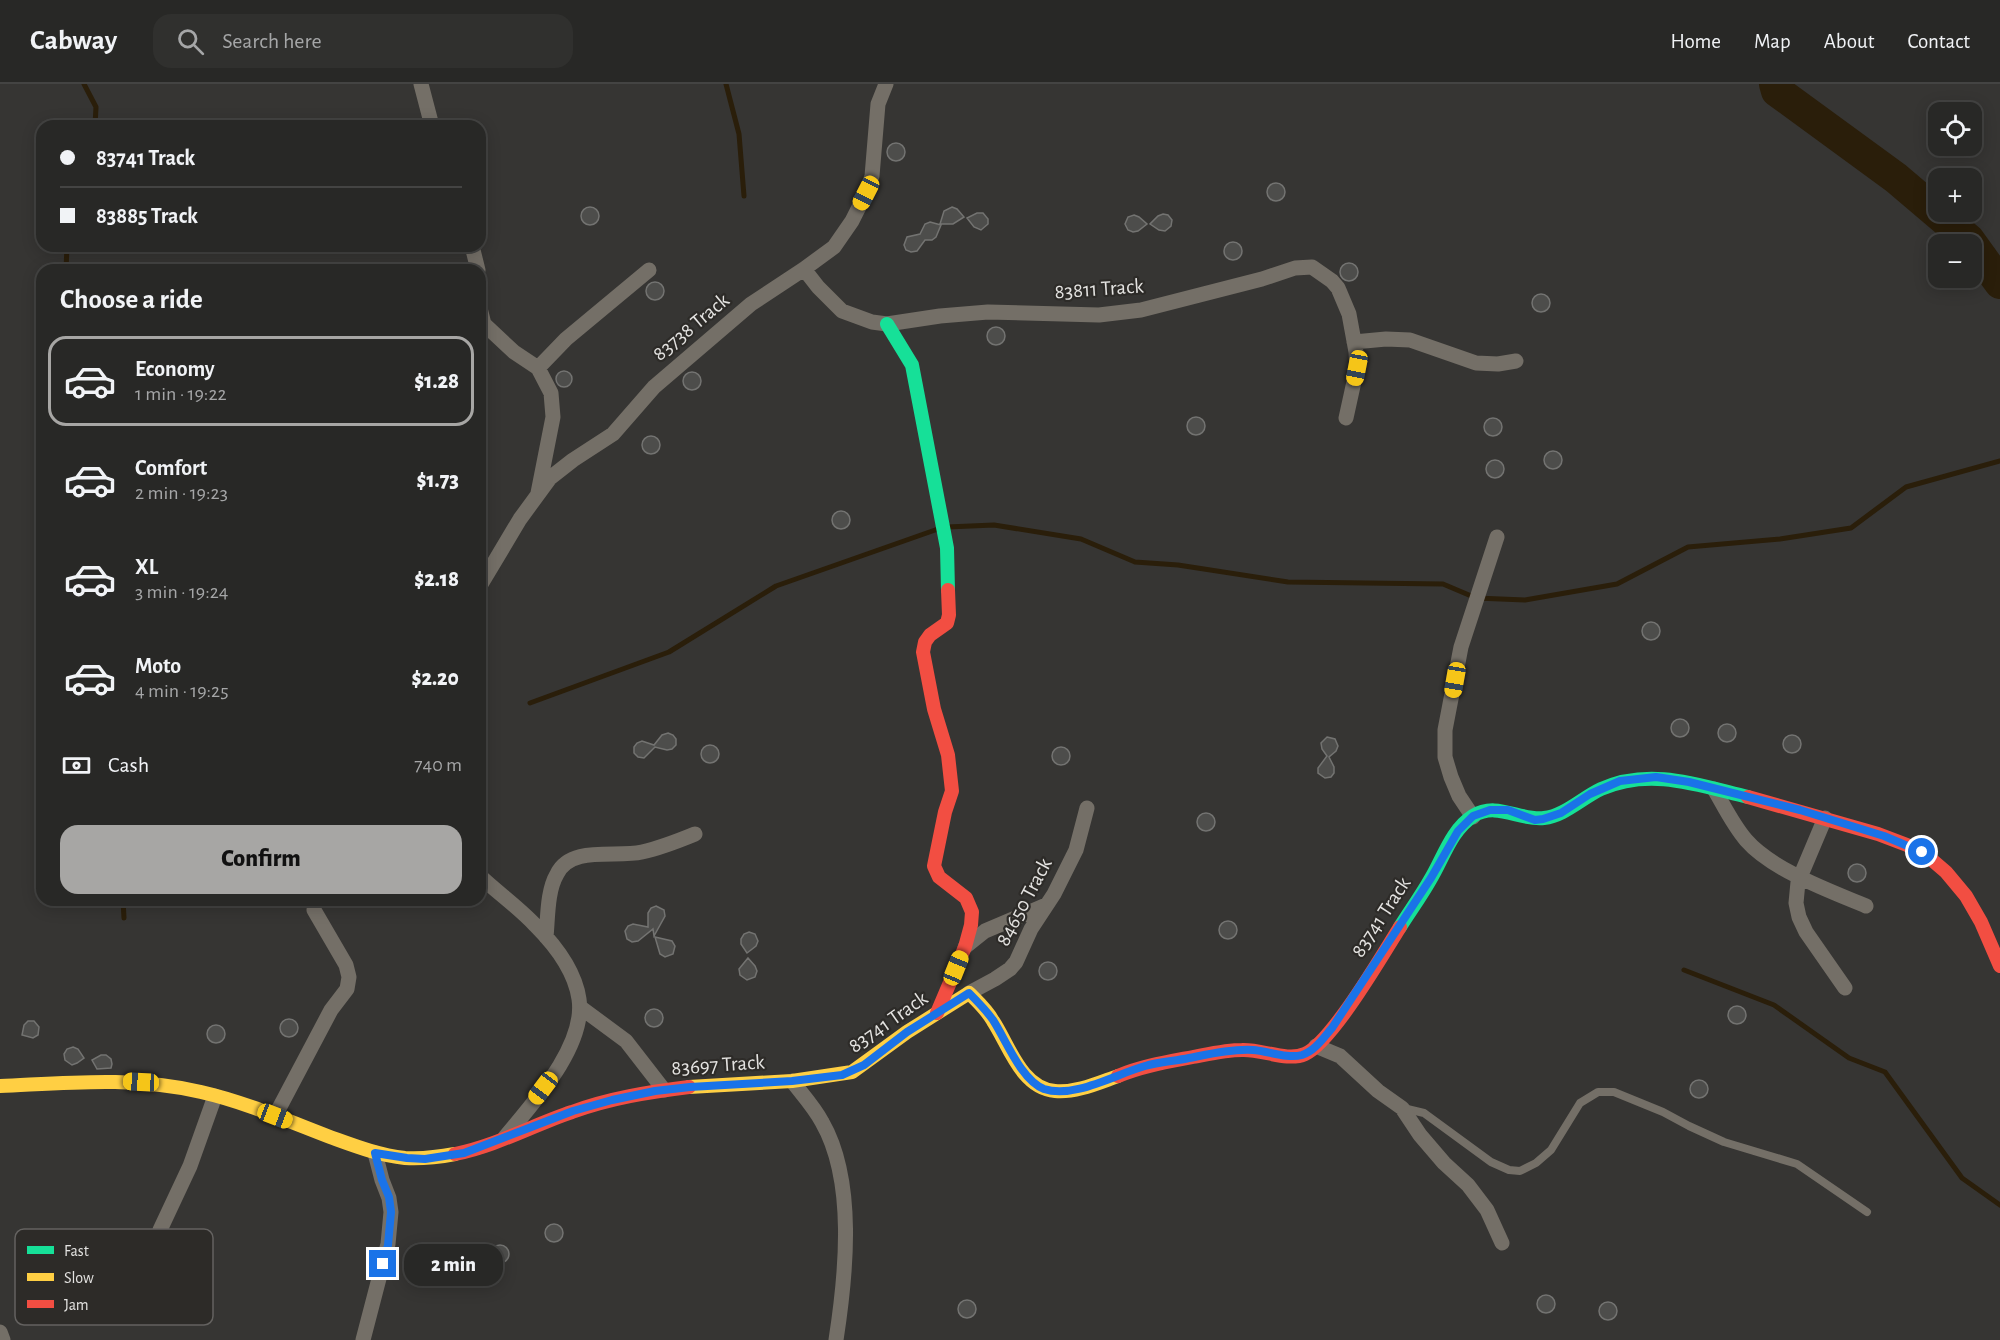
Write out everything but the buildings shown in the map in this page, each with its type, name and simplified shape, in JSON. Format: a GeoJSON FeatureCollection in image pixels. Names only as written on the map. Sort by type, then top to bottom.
{"type":"FeatureCollection","features":[{"type":"Feature","properties":{"kind":"street"},"geometry":{"type":"LineString","coordinates":[[421,84],[430,120]]}},
{"type":"Feature","properties":{"kind":"street","name":"83738 Track"},"geometry":{"type":"LineString","coordinates":[[486,576],[520,519],[538,493],[560,469],[613,434],[654,387],[751,304],[834,247],[852,221],[866,193],[874,165],[878,104],[886,84]]}},
{"type":"Feature","properties":{"kind":"street","name":"83811 Track"},"geometry":{"type":"LineString","coordinates":[[804,269],[842,311],[872,322],[887,324],[940,315],[988,312],[1100,315],[1141,310],[1262,279],[1295,268],[1306,267],[1318,270],[1332,280],[1338,288],[1349,314],[1357,368],[1346,418]]}},
{"type":"Feature","properties":{"kind":"street"},"geometry":{"type":"LineString","coordinates":[[538,368],[566,339],[649,270]]}},
{"type":"Feature","properties":{"kind":"street"},"geometry":{"type":"LineString","coordinates":[[887,324],[912,365],[947,548],[949,615],[947,623],[925,642],[923,652],[934,709],[948,755],[952,791],[945,812],[934,866],[939,877],[971,904],[972,912],[965,947],[937,1013]]}},
{"type":"Feature","properties":{"kind":"street"},"geometry":{"type":"LineString","coordinates":[[486,326],[514,352],[538,368],[551,393],[554,411],[538,493]]}},
{"type":"Feature","properties":{"kind":"street"},"geometry":{"type":"LineString","coordinates":[[1355,347],[1386,339],[1410,340],[1476,363],[1498,364],[1516,361]]}},
{"type":"Feature","properties":{"kind":"street"},"geometry":{"type":"LineString","coordinates":[[1497,537],[1461,647],[1445,730],[1445,757],[1451,777],[1459,796],[1473,816],[1490,810],[1500,810],[1535,820],[1551,817],[1590,794],[1620,781],[1642,778],[1673,779],[1825,818],[1900,842],[1922,852],[1932,860],[1958,882],[1972,903],[2000,966]]}},
{"type":"Feature","properties":{"kind":"street"},"geometry":{"type":"LineString","coordinates":[[1714,789],[1745,838],[1771,860],[1866,906]]}},
{"type":"Feature","properties":{"kind":"street","name":"84650 Track"},"geometry":{"type":"LineString","coordinates":[[969,993],[1013,966],[1031,928],[1046,906],[1076,850],[1087,808]]}},
{"type":"Feature","properties":{"kind":"street","name":"83741 Track"},"geometry":{"type":"LineString","coordinates":[[1316,1046],[1332,1028],[1372,969],[1431,878],[1458,831],[1473,816]]}},
{"type":"Feature","properties":{"kind":"street"},"geometry":{"type":"LineString","coordinates":[[1825,818],[1800,876],[1796,891],[1798,917],[1845,988]]}},
{"type":"Feature","properties":{"kind":"street"},"geometry":{"type":"LineString","coordinates":[[546,937],[553,882],[563,865],[571,859],[642,852],[695,834]]}},
{"type":"Feature","properties":{"kind":"street"},"geometry":{"type":"LineString","coordinates":[[486,881],[520,910],[560,953],[579,997],[580,1007],[579,1022],[565,1055],[505,1137]]}},
{"type":"Feature","properties":{"kind":"street"},"geometry":{"type":"LineString","coordinates":[[965,947],[985,931],[1046,906]]}},
{"type":"Feature","properties":{"kind":"street"},"geometry":{"type":"LineString","coordinates":[[275,1116],[331,1010],[344,994],[349,983],[349,971],[314,910]]}},
{"type":"Feature","properties":{"kind":"street"},"geometry":{"type":"LineString","coordinates":[[969,993],[993,1020],[1031,1080],[1044,1089],[1058,1092],[1095,1084],[1146,1066],[1242,1050],[1293,1055],[1302,1054],[1316,1046],[1340,1056],[1378,1091],[1402,1108],[1420,1135],[1468,1185],[1487,1210],[1502,1243]]}},
{"type":"Feature","properties":{"kind":"street","name":"83741 Track"},"geometry":{"type":"LineString","coordinates":[[792,1081],[842,1075],[858,1069],[969,993]]}},
{"type":"Feature","properties":{"kind":"street"},"geometry":{"type":"LineString","coordinates":[[580,1007],[626,1041],[664,1090]]}},
{"type":"Feature","properties":{"kind":"street","name":"83697 Track"},"geometry":{"type":"LineString","coordinates":[[0,1086],[125,1081],[178,1087],[215,1096],[275,1116],[375,1153],[407,1158],[438,1157],[476,1150],[592,1105],[664,1090],[792,1081],[823,1122],[838,1168],[845,1210],[845,1268],[836,1340]]}},
{"type":"Feature","properties":{"kind":"street"},"geometry":{"type":"LineString","coordinates":[[160,1229],[190,1166],[215,1096]]}},
{"type":"Feature","properties":{"kind":"street"},"geometry":{"type":"LineString","coordinates":[[363,1340],[388,1245],[391,1212],[389,1197],[375,1153]]}},
{"type":"Feature","properties":{"kind":"street"},"geometry":{"type":"LineString","coordinates":[[0,1332],[3,1340]]}},
{"type":"Feature","properties":{"kind":"lane"},"geometry":{"type":"LineString","coordinates":[[1402,1108],[1424,1113],[1491,1162],[1509,1170],[1520,1171],[1536,1163],[1551,1150],[1580,1103],[1598,1092],[1614,1092],[1663,1112],[1724,1142],[1797,1164],[1867,1212]]}},
{"type":"Feature","properties":{"kind":"waterway"},"geometry":{"type":"LineString","coordinates":[[84,84],[96,107],[95,120]]}},
{"type":"Feature","properties":{"kind":"waterway"},"geometry":{"type":"LineString","coordinates":[[726,84],[739,134],[744,196]]}},
{"type":"Feature","properties":{"kind":"waterway"},"geometry":{"type":"LineString","coordinates":[[1775,84],[1777,91],[1896,178],[1969,240],[2000,283]]}},
{"type":"Feature","properties":{"kind":"waterway"},"geometry":{"type":"LineString","coordinates":[[66,264],[67,252]]}},
{"type":"Feature","properties":{"kind":"waterway"},"geometry":{"type":"LineString","coordinates":[[947,527],[994,525],[1081,539],[1135,562],[1178,565],[1288,582],[1443,584],[1476,598],[1525,600],[1617,584],[1688,547],[1780,539],[1851,528],[1906,487],[2000,461]]}},
{"type":"Feature","properties":{"kind":"waterway"},"geometry":{"type":"LineString","coordinates":[[530,703],[669,652],[776,586],[938,529]]}},
{"type":"Feature","properties":{"kind":"waterway"},"geometry":{"type":"LineString","coordinates":[[123,906],[124,918]]}},
{"type":"Feature","properties":{"kind":"waterway"},"geometry":{"type":"LineString","coordinates":[[1684,970],[1774,1005],[1849,1058],[1885,1072],[1962,1178],[2000,1205]]}},
{"type":"Feature","properties":{"kind":"traffic: fast"},"geometry":{"type":"LineString","coordinates":[[887,324],[912,365],[947,548],[948,590]]}},
{"type":"Feature","properties":{"kind":"traffic: fast"},"geometry":{"type":"LineString","coordinates":[[1400,927],[1427,886],[1453,837],[1465,822],[1482,812],[1491,810],[1526,817],[1551,817],[1601,789],[1638,779],[1674,780],[1748,797]]}},
{"type":"Feature","properties":{"kind":"traffic: slow"},"geometry":{"type":"LineString","coordinates":[[689,1087],[792,1081],[852,1072],[907,1032],[969,993],[991,1017],[1017,1064],[1033,1082],[1043,1088],[1055,1091],[1071,1090],[1118,1076]]}},
{"type":"Feature","properties":{"kind":"traffic: slow"},"geometry":{"type":"LineString","coordinates":[[0,1086],[126,1082],[176,1087],[234,1101],[348,1144],[385,1155],[417,1158],[455,1154]]}},
{"type":"Feature","properties":{"kind":"traffic: jam"},"geometry":{"type":"LineString","coordinates":[[937,1013],[965,947],[972,912],[966,898],[939,877],[934,866],[945,812],[952,791],[948,755],[934,709],[923,652],[925,642],[930,635],[947,623],[948,590]]}},
{"type":"Feature","properties":{"kind":"traffic: jam"},"geometry":{"type":"LineString","coordinates":[[1748,797],[1878,834],[1925,854],[1946,872],[1966,896],[1981,922],[2000,966]]}},
{"type":"Feature","properties":{"kind":"traffic: jam"},"geometry":{"type":"LineString","coordinates":[[1118,1076],[1211,1053],[1250,1050],[1290,1057],[1305,1054],[1329,1033],[1342,1016],[1400,927]]}},
{"type":"Feature","properties":{"kind":"traffic: jam"},"geometry":{"type":"LineString","coordinates":[[455,1154],[500,1141],[586,1107],[644,1093],[689,1087]]}},
{"type":"Feature","properties":{"kind":"route"},"geometry":{"type":"LineString","coordinates":[[383,1264],[388,1245],[391,1212],[389,1197],[375,1153],[425,1159],[464,1153],[573,1111],[655,1091],[842,1075],[864,1065],[907,1032],[969,993],[993,1020],[1031,1080],[1036,1085],[1052,1091],[1084,1087],[1146,1066],[1203,1055],[1242,1050],[1293,1055],[1309,1052],[1332,1028],[1372,969],[1431,878],[1458,831],[1473,816],[1490,810],[1508,810],[1535,820],[1543,819],[1561,813],[1590,794],[1620,781],[1656,777],[1689,782],[1800,810],[1884,836],[1922,852]]}}]}
